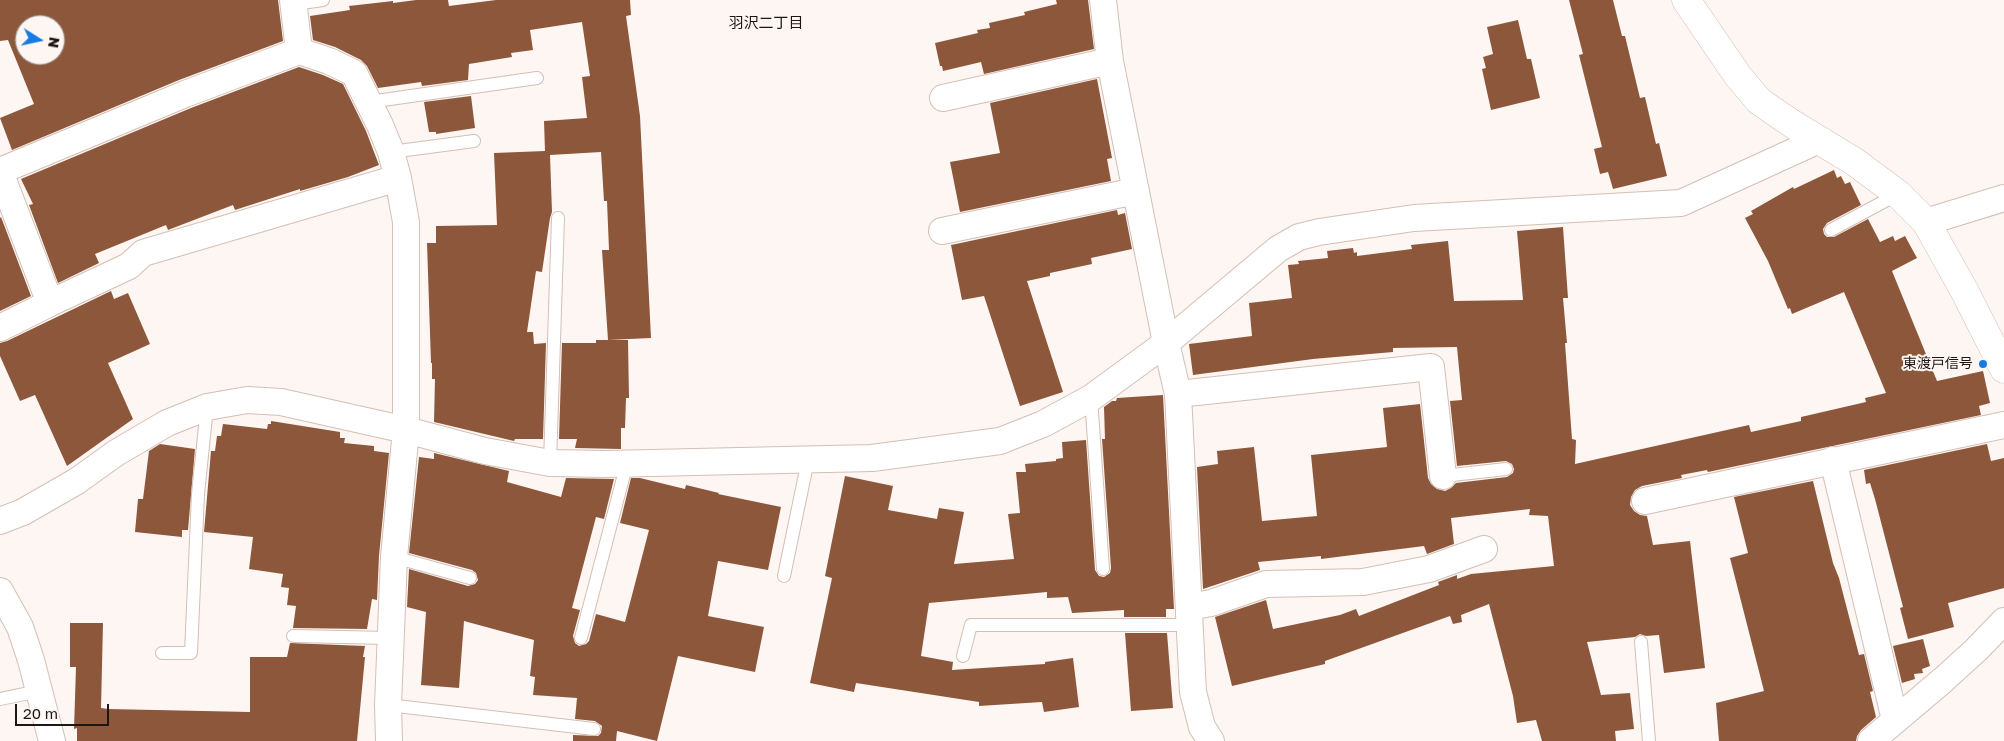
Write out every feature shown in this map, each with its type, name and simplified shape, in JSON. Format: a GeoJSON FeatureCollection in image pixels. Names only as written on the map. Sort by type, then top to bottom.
{"type":"FeatureCollection","features":[{"type":"Feature","properties":{"kind":"street"},"geometry":{"type":"LineString","coordinates":[[1103,0],[1110,61],[1166,343],[1178,394],[1193,692],[1202,727],[1211,741]]}},
{"type":"Feature","properties":{"kind":"street"},"geometry":{"type":"LineString","coordinates":[[1686,0],[1738,76],[1759,101],[1855,162],[1898,194],[1926,222],[1965,292],[2004,369]]}},
{"type":"Feature","properties":{"kind":"street"},"geometry":{"type":"LineString","coordinates":[[293,2],[299,51]]}},
{"type":"Feature","properties":{"kind":"street"},"geometry":{"type":"LineString","coordinates":[[50,303],[0,172],[185,94],[299,51],[329,61],[354,73],[391,152],[406,222],[406,430],[394,556],[388,705],[389,741]]}},
{"type":"Feature","properties":{"kind":"street"},"geometry":{"type":"LineString","coordinates":[[943,98],[1110,61]]}},
{"type":"Feature","properties":{"kind":"street"},"geometry":{"type":"LineString","coordinates":[[0,522],[23,512],[77,481],[116,453],[167,423],[207,407],[247,400],[282,402],[406,430],[485,451],[550,463],[627,464],[872,458],[1000,440],[1043,424],[1091,398],[1166,343],[1278,249],[1299,237],[1414,218],[1681,203],[1819,140]]}},
{"type":"Feature","properties":{"kind":"street"},"geometry":{"type":"LineString","coordinates":[[0,328],[129,266],[143,253],[398,178]]}},
{"type":"Feature","properties":{"kind":"street"},"geometry":{"type":"LineString","coordinates":[[942,231],[1136,191]]}},
{"type":"Feature","properties":{"kind":"street"},"geometry":{"type":"LineString","coordinates":[[1926,222],[2004,198]]}},
{"type":"Feature","properties":{"kind":"street"},"geometry":{"type":"LineString","coordinates":[[1178,394],[1431,366],[1444,476]]}},
{"type":"Feature","properties":{"kind":"street"},"geometry":{"type":"LineString","coordinates":[[1645,501],[2004,425]]}},
{"type":"Feature","properties":{"kind":"street"},"geometry":{"type":"LineString","coordinates":[[1833,460],[1895,720]]}},
{"type":"Feature","properties":{"kind":"street"},"geometry":{"type":"LineString","coordinates":[[1190,616],[1211,603],[1266,584],[1363,582],[1429,569],[1484,549]]}},
{"type":"Feature","properties":{"kind":"street"},"geometry":{"type":"LineString","coordinates":[[0,591],[20,627],[32,660],[52,741]]}},
{"type":"Feature","properties":{"kind":"street"},"geometry":{"type":"LineString","coordinates":[[1871,741],[1963,662],[2004,620]]}},
{"type":"Feature","properties":{"kind":"lane"},"geometry":{"type":"LineString","coordinates":[[293,2],[323,0]]}},
{"type":"Feature","properties":{"kind":"lane"},"geometry":{"type":"LineString","coordinates":[[369,102],[537,78]]}},
{"type":"Feature","properties":{"kind":"lane"},"geometry":{"type":"LineString","coordinates":[[391,152],[474,141]]}},
{"type":"Feature","properties":{"kind":"lane"},"geometry":{"type":"LineString","coordinates":[[1831,230],[1898,194]]}},
{"type":"Feature","properties":{"kind":"lane"},"geometry":{"type":"LineString","coordinates":[[550,463],[558,218]]}},
{"type":"Feature","properties":{"kind":"lane"},"geometry":{"type":"LineString","coordinates":[[1091,398],[1104,569]]}},
{"type":"Feature","properties":{"kind":"lane"},"geometry":{"type":"LineString","coordinates":[[162,653],[191,652],[198,494],[207,407]]}},
{"type":"Feature","properties":{"kind":"lane"},"geometry":{"type":"LineString","coordinates":[[784,576],[808,460]]}},
{"type":"Feature","properties":{"kind":"lane"},"geometry":{"type":"LineString","coordinates":[[581,638],[627,464]]}},
{"type":"Feature","properties":{"kind":"lane"},"geometry":{"type":"LineString","coordinates":[[1444,476],[1506,469]]}},
{"type":"Feature","properties":{"kind":"lane"},"geometry":{"type":"LineString","coordinates":[[394,556],[470,578]]}},
{"type":"Feature","properties":{"kind":"lane"},"geometry":{"type":"LineString","coordinates":[[963,656],[971,625],[1190,616]]}},
{"type":"Feature","properties":{"kind":"lane"},"geometry":{"type":"LineString","coordinates":[[293,636],[390,638]]}},
{"type":"Feature","properties":{"kind":"lane"},"geometry":{"type":"LineString","coordinates":[[1642,642],[1649,741]]}},
{"type":"Feature","properties":{"kind":"lane"},"geometry":{"type":"LineString","coordinates":[[0,699],[39,692]]}},
{"type":"Feature","properties":{"kind":"lane"},"geometry":{"type":"LineString","coordinates":[[388,705],[594,729]]}},
{"type":"Feature","properties":{"kind":"building"},"geometry":{"type":"Polygon","coordinates":[[[0,0],[278,0],[283,41],[179,80],[12,150],[0,118],[34,104],[18,65],[65,65],[65,15],[15,15],[15,57],[8,40],[0,41],[0,0]]]}},
{"type":"Feature","properties":{"kind":"building"},"geometry":{"type":"Polygon","coordinates":[[[416,0],[448,0],[449,6],[496,0],[630,0],[631,15],[626,16],[640,116],[651,338],[608,340],[602,250],[609,250],[607,201],[604,201],[601,152],[550,155],[552,212],[542,272],[536,271],[527,332],[533,332],[534,344],[546,343],[543,439],[515,439],[514,441],[434,422],[435,379],[432,379],[431,363],[427,243],[436,243],[436,226],[497,225],[494,153],[545,151],[544,121],[587,118],[582,77],[590,76],[582,22],[530,30],[533,50],[511,53],[512,57],[469,64],[468,80],[422,86],[421,82],[378,88],[367,66],[361,60],[335,47],[313,40],[310,16],[350,10],[349,6],[416,0]]]}},
{"type":"Feature","properties":{"kind":"building"},"geometry":{"type":"Polygon","coordinates":[[[1056,0],[1088,0],[1094,49],[984,74],[981,62],[943,71],[942,66],[940,66],[935,43],[978,33],[977,30],[990,28],[989,23],[1025,15],[1024,12],[1057,4],[1056,0]]]}},
{"type":"Feature","properties":{"kind":"building"},"geometry":{"type":"Polygon","coordinates":[[[1569,0],[1613,0],[1622,36],[1625,36],[1640,98],[1645,97],[1656,144],[1659,143],[1667,176],[1613,189],[1608,172],[1600,174],[1594,149],[1602,147],[1579,55],[1583,54],[1569,0]]]}},
{"type":"Feature","properties":{"kind":"building"},"geometry":{"type":"Polygon","coordinates":[[[1518,20],[1527,59],[1531,59],[1540,98],[1491,110],[1482,69],[1486,68],[1483,57],[1493,54],[1487,27],[1518,20]]]}},
{"type":"Feature","properties":{"kind":"building"},"geometry":{"type":"Polygon","coordinates":[[[299,67],[343,84],[366,131],[379,165],[348,177],[300,191],[300,189],[235,210],[233,205],[168,230],[166,225],[95,254],[99,263],[58,283],[29,205],[33,204],[21,179],[191,108],[299,67]]]}},
{"type":"Feature","properties":{"kind":"building"},"geometry":{"type":"Polygon","coordinates":[[[1097,79],[1112,158],[1107,159],[1111,181],[960,212],[950,162],[1000,153],[990,103],[1097,79]]]}},
{"type":"Feature","properties":{"kind":"building"},"geometry":{"type":"Polygon","coordinates":[[[471,96],[475,128],[436,134],[436,132],[429,132],[424,102],[471,96]]]}},
{"type":"Feature","properties":{"kind":"building"},"geometry":{"type":"Polygon","coordinates":[[[1834,170],[1837,178],[1841,176],[1845,184],[1850,182],[1861,205],[1827,223],[1823,229],[1824,234],[1827,237],[1834,237],[1868,219],[1880,242],[1893,236],[1895,241],[1905,236],[1917,258],[1892,271],[1937,381],[1983,371],[1990,403],[1979,406],[1981,415],[1708,472],[1707,470],[1681,475],[1682,478],[1642,486],[1635,490],[1631,497],[1630,505],[1640,515],[1647,516],[1653,545],[1690,541],[1705,668],[1664,673],[1659,635],[1646,636],[1640,634],[1635,637],[1587,642],[1601,695],[1630,693],[1634,729],[1615,731],[1616,741],[1542,741],[1536,720],[1517,723],[1513,696],[1489,604],[1461,615],[1462,622],[1453,624],[1450,616],[1325,661],[1325,664],[1232,686],[1215,617],[1266,600],[1273,629],[1340,615],[1356,609],[1359,616],[1439,585],[1438,582],[1457,575],[1457,579],[1471,574],[1554,566],[1548,516],[1529,515],[1530,509],[1451,518],[1454,544],[1427,554],[1424,546],[1321,559],[1321,556],[1258,562],[1260,570],[1203,589],[1197,467],[1218,464],[1217,451],[1254,447],[1262,521],[1317,516],[1311,455],[1387,447],[1383,408],[1420,404],[1428,478],[1437,489],[1445,491],[1456,483],[1507,477],[1513,473],[1514,469],[1512,464],[1506,461],[1457,466],[1450,401],[1462,400],[1457,347],[1393,348],[1393,352],[1313,359],[1193,375],[1189,344],[1252,336],[1249,303],[1292,298],[1288,265],[1299,264],[1298,261],[1328,258],[1327,251],[1353,248],[1354,253],[1357,252],[1357,256],[1412,249],[1411,245],[1448,241],[1454,301],[1523,300],[1517,231],[1563,227],[1568,298],[1563,298],[1567,343],[1565,343],[1572,439],[1576,440],[1575,464],[1749,425],[1751,432],[1801,421],[1801,417],[1866,402],[1865,398],[1886,393],[1844,292],[1792,314],[1790,308],[1788,309],[1768,261],[1745,218],[1753,214],[1751,211],[1793,187],[1794,189],[1834,170]]]}},
{"type":"Feature","properties":{"kind":"building"},"geometry":{"type":"Polygon","coordinates":[[[1117,210],[1118,215],[1125,213],[1132,249],[1091,258],[1092,264],[1050,273],[1050,276],[1027,281],[1063,392],[1020,406],[984,296],[962,300],[951,245],[1117,210]]]}},
{"type":"Feature","properties":{"kind":"building"},"geometry":{"type":"Polygon","coordinates":[[[0,218],[31,296],[0,311],[0,218]]]}},
{"type":"Feature","properties":{"kind":"building"},"geometry":{"type":"Polygon","coordinates":[[[111,291],[114,299],[128,293],[150,344],[108,363],[133,419],[67,466],[35,395],[20,401],[0,356],[0,343],[111,291]]]}},
{"type":"Feature","properties":{"kind":"building"},"geometry":{"type":"Polygon","coordinates":[[[596,340],[628,340],[629,398],[626,398],[625,428],[621,428],[621,449],[575,448],[577,439],[559,439],[562,343],[596,343],[596,340]]]}},
{"type":"Feature","properties":{"kind":"building"},"geometry":{"type":"Polygon","coordinates":[[[1163,395],[1174,609],[1166,609],[1166,617],[1124,617],[1124,610],[1072,613],[1068,597],[1047,598],[1047,592],[929,603],[921,656],[953,662],[952,670],[1045,664],[1045,662],[1073,658],[1079,707],[1044,712],[1042,702],[979,706],[979,702],[856,683],[854,692],[810,683],[832,578],[825,576],[845,476],[893,486],[888,510],[937,519],[939,508],[964,512],[954,564],[1014,559],[1008,514],[1020,513],[1016,472],[1026,472],[1025,464],[1056,461],[1056,459],[1063,458],[1062,442],[1086,440],[1095,570],[1099,576],[1104,577],[1110,573],[1111,568],[1102,439],[1105,439],[1104,407],[1112,401],[1116,401],[1117,398],[1163,395]]]}},
{"type":"Feature","properties":{"kind":"building"},"geometry":{"type":"Polygon","coordinates":[[[271,421],[340,432],[340,438],[345,438],[344,443],[374,446],[374,451],[389,453],[379,556],[377,600],[372,599],[367,629],[293,628],[296,606],[287,605],[289,588],[281,587],[283,574],[249,569],[253,537],[204,532],[211,451],[215,451],[217,436],[221,436],[223,424],[267,429],[271,421]]]}},
{"type":"Feature","properties":{"kind":"building"},"geometry":{"type":"Polygon","coordinates":[[[160,444],[195,449],[188,530],[182,530],[182,537],[135,532],[138,499],[143,499],[149,451],[160,444]]]}},
{"type":"Feature","properties":{"kind":"building"},"geometry":{"type":"Polygon","coordinates":[[[1987,444],[1991,461],[2004,458],[2004,588],[1948,603],[1954,627],[1908,639],[1900,608],[1903,607],[1875,499],[1870,483],[1866,484],[1864,470],[1987,444]]]}},
{"type":"Feature","properties":{"kind":"building"},"geometry":{"type":"Polygon","coordinates":[[[434,453],[509,471],[507,482],[561,497],[566,478],[614,479],[604,519],[596,517],[572,608],[580,610],[573,636],[575,643],[579,646],[589,641],[596,614],[625,622],[649,530],[620,523],[631,478],[640,478],[685,489],[686,485],[718,494],[781,507],[768,570],[718,561],[708,616],[764,627],[755,672],[678,656],[657,741],[617,731],[616,741],[573,741],[573,735],[598,736],[601,733],[602,726],[595,721],[575,719],[577,698],[533,695],[535,677],[530,676],[534,640],[464,621],[459,688],[421,685],[426,612],[407,607],[409,569],[468,586],[475,584],[478,580],[476,573],[472,570],[409,553],[419,457],[434,459],[434,453]]]}},
{"type":"Feature","properties":{"kind":"building"},"geometry":{"type":"Polygon","coordinates":[[[1813,481],[1833,563],[1839,578],[1859,655],[1864,654],[1873,691],[1870,692],[1876,717],[1861,730],[1856,741],[1719,741],[1716,703],[1764,691],[1730,558],[1748,553],[1734,497],[1813,481]]]}},
{"type":"Feature","properties":{"kind":"building"},"geometry":{"type":"Polygon","coordinates":[[[70,623],[103,623],[101,708],[108,709],[250,712],[250,657],[287,657],[290,643],[365,646],[357,741],[77,741],[77,728],[74,729],[76,667],[70,667],[70,623]]]}},
{"type":"Feature","properties":{"kind":"building"},"geometry":{"type":"Polygon","coordinates":[[[1125,633],[1167,633],[1173,708],[1131,711],[1125,633]]]}},
{"type":"Feature","properties":{"kind":"building"},"geometry":{"type":"Polygon","coordinates":[[[1923,639],[1930,666],[1922,669],[1923,673],[1914,674],[1915,679],[1902,683],[1893,646],[1923,639]]]}},
{"type":"Feature","properties":{"kind":"place","name":"東渡戸信号"},"geometry":{"type":"Point","coordinates":[1983,364]}},
{"type":"Feature","properties":{"kind":"district","name":"羽沢二丁目"},"geometry":{"type":"Point","coordinates":[766,23]}}]}
